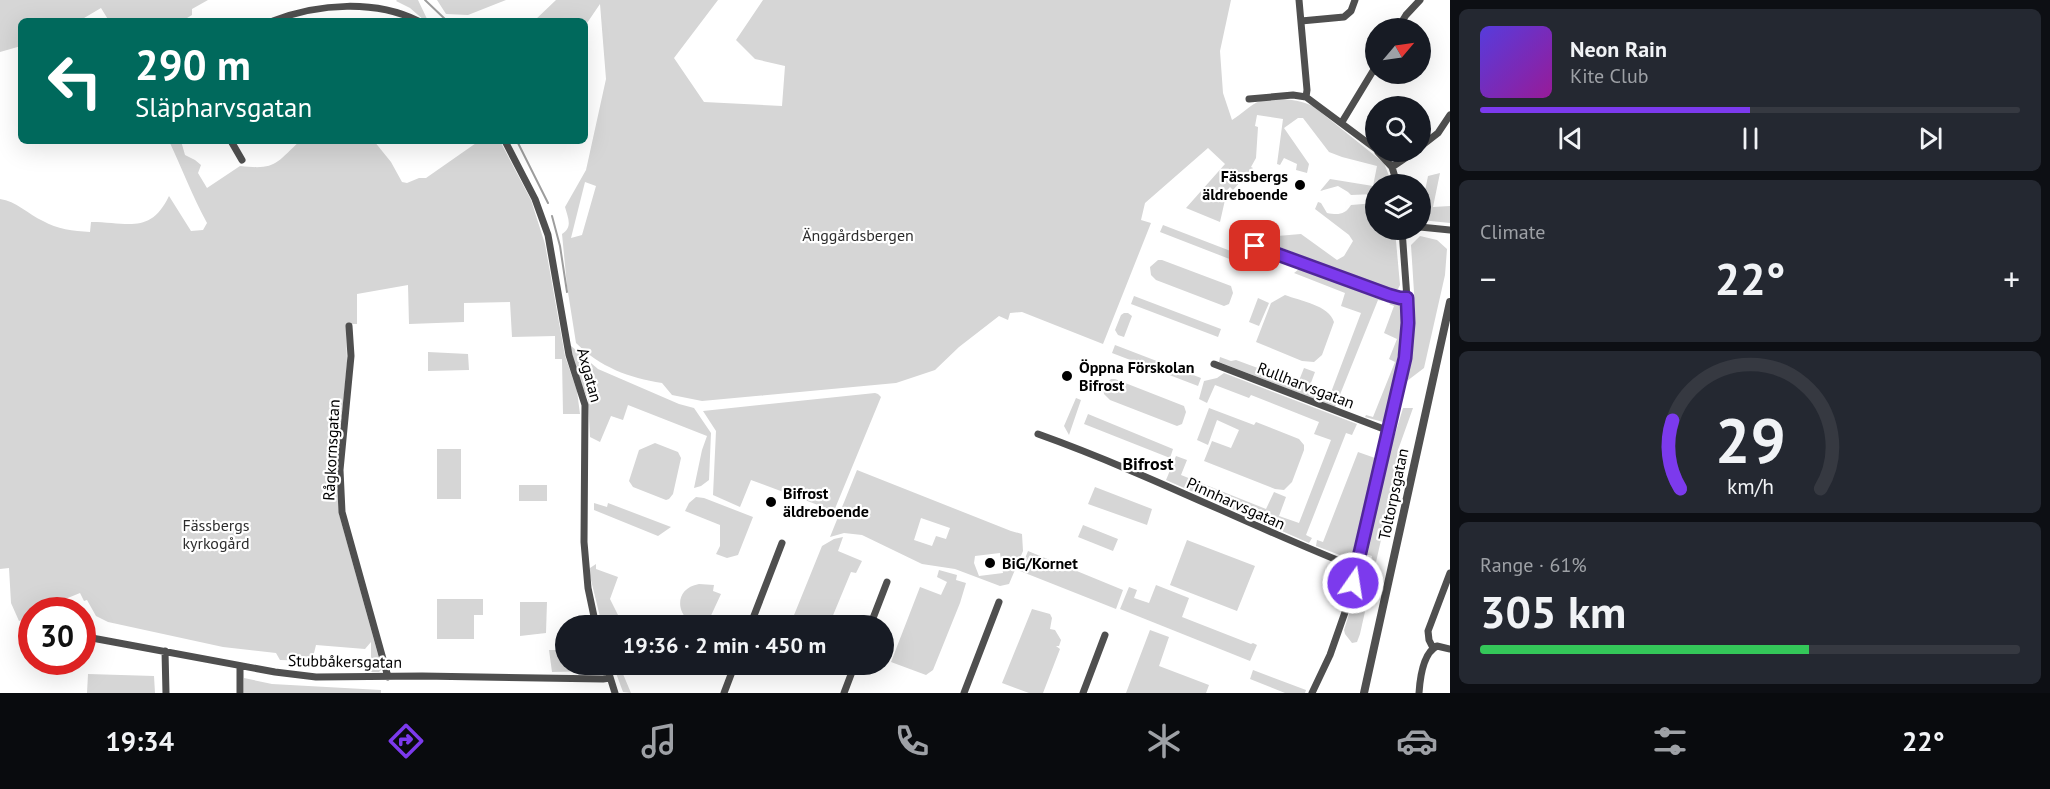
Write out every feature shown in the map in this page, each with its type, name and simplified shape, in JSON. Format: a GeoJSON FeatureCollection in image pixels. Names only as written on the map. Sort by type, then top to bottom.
{"type":"FeatureCollection","features":[{"type":"Feature","properties":{"kind":"street"},"geometry":{"type":"LineString","coordinates":[[282,18],[325,4],[359,0],[393,6],[413,18]]}},
{"type":"Feature","properties":{"kind":"street"},"geometry":{"type":"LineString","coordinates":[[1299,0],[1306,97]]}},
{"type":"Feature","properties":{"kind":"street"},"geometry":{"type":"LineString","coordinates":[[1301,21],[1344,17],[1351,11],[1354,0]]}},
{"type":"Feature","properties":{"kind":"street"},"geometry":{"type":"LineString","coordinates":[[1404,18],[1420,0]]}},
{"type":"Feature","properties":{"kind":"street"},"geometry":{"type":"LineString","coordinates":[[1342,122],[1365,84]]}},
{"type":"Feature","properties":{"kind":"street"},"geometry":{"type":"LineString","coordinates":[[1249,99],[1293,95],[1306,97],[1365,140]]}},
{"type":"Feature","properties":{"kind":"street"},"geometry":{"type":"LineString","coordinates":[[1431,138],[1438,133],[1450,115]]}},
{"type":"Feature","properties":{"kind":"street"},"geometry":{"type":"LineString","coordinates":[[233,144],[242,160]]}},
{"type":"Feature","properties":{"kind":"street","name":"Axgatan"},"geometry":{"type":"LineString","coordinates":[[507,144],[531,191],[548,235],[570,355],[585,405],[584,542],[588,588],[594,615]]}},
{"type":"Feature","properties":{"kind":"street"},"geometry":{"type":"LineString","coordinates":[[1388,162],[1394,174]]}},
{"type":"Feature","properties":{"kind":"street"},"geometry":{"type":"LineString","coordinates":[[1392,166],[1398,162]]}},
{"type":"Feature","properties":{"kind":"street"},"geometry":{"type":"LineString","coordinates":[[1431,228],[1450,230]]}},
{"type":"Feature","properties":{"kind":"street"},"geometry":{"type":"LineString","coordinates":[[1312,693],[1335,641],[1357,568],[1405,358],[1408,323],[1403,240]]}},
{"type":"Feature","properties":{"kind":"street"},"geometry":{"type":"LineString","coordinates":[[1255,246],[1389,295],[1407,298]]}},
{"type":"Feature","properties":{"kind":"street","name":"Toltorpsgatan"},"geometry":{"type":"LineString","coordinates":[[1364,693],[1450,302]]}},
{"type":"Feature","properties":{"kind":"street","name":"Rågkornsgatan"},"geometry":{"type":"LineString","coordinates":[[349,326],[351,356],[340,470],[342,512],[388,677]]}},
{"type":"Feature","properties":{"kind":"street","name":"Rullharvsgatan"},"geometry":{"type":"LineString","coordinates":[[1214,364],[1389,431]]}},
{"type":"Feature","properties":{"kind":"street","name":"Pinnharvsgatan"},"geometry":{"type":"LineString","coordinates":[[1038,434],[1160,483],[1264,530],[1357,568]]}},
{"type":"Feature","properties":{"kind":"street"},"geometry":{"type":"LineString","coordinates":[[754,615],[782,543]]}},
{"type":"Feature","properties":{"kind":"street"},"geometry":{"type":"LineString","coordinates":[[1433,648],[1428,631],[1450,573]]}},
{"type":"Feature","properties":{"kind":"street"},"geometry":{"type":"LineString","coordinates":[[874,615],[887,582]]}},
{"type":"Feature","properties":{"kind":"street"},"geometry":{"type":"LineString","coordinates":[[964,693],[999,602]]}},
{"type":"Feature","properties":{"kind":"street"},"geometry":{"type":"LineString","coordinates":[[1083,693],[1105,635]]}},
{"type":"Feature","properties":{"kind":"street","name":"Stubbåkersgatan"},"geometry":{"type":"LineString","coordinates":[[96,639],[289,675],[315,677],[610,678]]}},
{"type":"Feature","properties":{"kind":"street"},"geometry":{"type":"LineString","coordinates":[[1433,648],[1441,646],[1450,649]]}},
{"type":"Feature","properties":{"kind":"street"},"geometry":{"type":"LineString","coordinates":[[1419,693],[1423,669],[1433,648]]}},
{"type":"Feature","properties":{"kind":"street"},"geometry":{"type":"LineString","coordinates":[[165,651],[166,693]]}},
{"type":"Feature","properties":{"kind":"street"},"geometry":{"type":"LineString","coordinates":[[240,666],[240,693]]}},
{"type":"Feature","properties":{"kind":"street"},"geometry":{"type":"LineString","coordinates":[[609,675],[615,693]]}},
{"type":"Feature","properties":{"kind":"street"},"geometry":{"type":"LineString","coordinates":[[724,693],[731,675]]}},
{"type":"Feature","properties":{"kind":"street"},"geometry":{"type":"LineString","coordinates":[[844,693],[851,675]]}},
{"type":"Feature","properties":{"kind":"green space"},"geometry":{"type":"Polygon","coordinates":[[[0,0],[208,0],[192,9],[192,15],[187,18],[107,18],[101,8],[84,18],[18,18],[18,47],[0,52],[0,0]]]}},
{"type":"Feature","properties":{"kind":"green space"},"geometry":{"type":"Polygon","coordinates":[[[418,0],[427,18],[422,18],[410,8],[396,1],[418,0]]]}},
{"type":"Feature","properties":{"kind":"green space"},"geometry":{"type":"Polygon","coordinates":[[[437,0],[506,0],[468,15],[446,14],[437,0]]]}},
{"type":"Feature","properties":{"kind":"green space","name":"Änggårdsbergen"},"geometry":{"type":"Polygon","coordinates":[[[556,0],[718,0],[674,58],[704,102],[782,106],[785,66],[755,59],[736,40],[763,0],[1231,0],[1220,51],[1223,93],[1232,120],[1260,101],[1294,100],[1313,106],[1365,148],[1365,162],[1383,162],[1388,174],[1375,174],[1377,166],[1329,152],[1303,118],[1298,118],[1284,128],[1309,164],[1307,173],[1296,170],[1297,164],[1284,158],[1280,165],[1277,164],[1283,119],[1257,115],[1256,158],[1251,167],[1253,168],[1233,190],[1230,187],[1222,196],[1225,200],[1220,222],[1186,208],[1225,164],[1208,148],[1145,203],[1141,220],[1151,223],[1103,344],[1022,312],[1010,313],[1008,320],[999,316],[959,347],[935,370],[896,383],[702,401],[672,395],[662,383],[638,378],[605,365],[576,343],[562,234],[569,225],[565,207],[586,170],[606,79],[600,4],[588,22],[588,18],[537,18],[556,0]],[[585,182],[571,238],[582,235],[596,186],[585,182]]]}},
{"type":"Feature","properties":{"kind":"green space","name":"Fässbergs kyrkogård"},"geometry":{"type":"Polygon","coordinates":[[[170,144],[182,144],[185,155],[201,165],[198,173],[207,188],[240,166],[261,167],[274,164],[297,144],[376,144],[391,162],[402,182],[407,183],[426,178],[475,144],[502,144],[531,200],[545,244],[565,356],[577,391],[580,414],[563,414],[562,359],[555,359],[555,336],[512,337],[510,302],[464,303],[464,322],[409,324],[408,285],[357,294],[357,324],[346,324],[347,363],[336,478],[339,514],[382,669],[379,672],[371,672],[371,642],[365,649],[316,645],[312,661],[280,660],[276,653],[223,647],[108,622],[96,616],[96,597],[82,597],[80,593],[70,597],[18,597],[18,619],[11,603],[9,568],[0,569],[0,199],[11,202],[54,226],[71,230],[90,232],[91,222],[137,224],[146,221],[154,217],[169,196],[191,231],[203,230],[207,223],[170,144]]]}},
{"type":"Feature","properties":{"kind":"green space"},"geometry":{"type":"Polygon","coordinates":[[[1440,173],[1433,207],[1450,206],[1450,223],[1431,221],[1431,175],[1440,173]]]}},
{"type":"Feature","properties":{"kind":"green space","name":"Änggårdsbergen"},"geometry":{"type":"Polygon","coordinates":[[[1330,179],[1365,185],[1365,194],[1351,195],[1338,186],[1320,191],[1330,179]]]}},
{"type":"Feature","properties":{"kind":"green space"},"geometry":{"type":"Polygon","coordinates":[[[1318,202],[1327,213],[1341,214],[1351,205],[1365,204],[1365,240],[1396,240],[1400,285],[1398,289],[1393,291],[1264,241],[1259,237],[1264,233],[1277,236],[1301,234],[1337,260],[1344,256],[1353,241],[1349,235],[1315,209],[1318,202]]]}},
{"type":"Feature","properties":{"kind":"green space"},"geometry":{"type":"Polygon","coordinates":[[[1163,225],[1241,255],[1242,252],[1249,255],[1245,265],[1160,232],[1163,225]]]}},
{"type":"Feature","properties":{"kind":"green space"},"geometry":{"type":"Polygon","coordinates":[[[1431,239],[1437,240],[1447,249],[1445,275],[1424,368],[1407,381],[1415,308],[1411,245],[1416,240],[1431,239]]]}},
{"type":"Feature","properties":{"kind":"green space"},"geometry":{"type":"Polygon","coordinates":[[[1158,260],[1231,286],[1233,293],[1229,304],[1224,306],[1156,280],[1151,275],[1150,267],[1158,260]]]}},
{"type":"Feature","properties":{"kind":"green space"},"geometry":{"type":"Polygon","coordinates":[[[1303,266],[1384,295],[1383,301],[1378,300],[1335,407],[1219,362],[1220,357],[1231,361],[1236,360],[1298,383],[1304,368],[1315,372],[1309,388],[1330,395],[1361,313],[1341,306],[1345,293],[1294,273],[1303,266]]]}},
{"type":"Feature","properties":{"kind":"green space"},"geometry":{"type":"Polygon","coordinates":[[[1285,295],[1326,311],[1334,322],[1322,355],[1314,362],[1302,361],[1256,342],[1271,303],[1285,295]]]}},
{"type":"Feature","properties":{"kind":"green space"},"geometry":{"type":"Polygon","coordinates":[[[1134,296],[1221,329],[1218,337],[1131,304],[1134,296]]]}},
{"type":"Feature","properties":{"kind":"green space"},"geometry":{"type":"Polygon","coordinates":[[[1258,298],[1269,303],[1259,326],[1249,322],[1258,298]]]}},
{"type":"Feature","properties":{"kind":"green space"},"geometry":{"type":"Polygon","coordinates":[[[1393,301],[1399,304],[1401,314],[1400,342],[1383,422],[1365,417],[1366,415],[1373,417],[1395,362],[1389,359],[1397,339],[1384,333],[1394,306],[1389,304],[1393,301]]]}},
{"type":"Feature","properties":{"kind":"green space"},"geometry":{"type":"Polygon","coordinates":[[[1124,313],[1132,316],[1124,337],[1118,335],[1115,330],[1124,313]]]}},
{"type":"Feature","properties":{"kind":"green space"},"geometry":{"type":"Polygon","coordinates":[[[570,345],[598,369],[679,404],[694,408],[711,433],[709,480],[694,488],[707,436],[628,405],[623,420],[611,416],[600,442],[590,437],[588,399],[578,378],[570,345]]]}},
{"type":"Feature","properties":{"kind":"green space"},"geometry":{"type":"Polygon","coordinates":[[[1115,345],[1201,378],[1198,386],[1112,353],[1115,345]]]}},
{"type":"Feature","properties":{"kind":"green space"},"geometry":{"type":"Polygon","coordinates":[[[428,352],[468,354],[469,370],[428,371],[428,352]]]}},
{"type":"Feature","properties":{"kind":"green space"},"geometry":{"type":"Polygon","coordinates":[[[1224,373],[1357,424],[1352,435],[1346,433],[1306,535],[1312,538],[1309,543],[1166,480],[1176,456],[1187,460],[1181,475],[1266,509],[1274,492],[1286,497],[1279,516],[1299,523],[1331,440],[1314,434],[1319,422],[1251,395],[1249,398],[1215,385],[1207,403],[1199,399],[1204,381],[1217,378],[1224,373]]]}},
{"type":"Feature","properties":{"kind":"green space"},"geometry":{"type":"Polygon","coordinates":[[[1111,379],[1184,406],[1186,412],[1182,424],[1177,426],[1110,400],[1104,394],[1103,387],[1111,379]]]}},
{"type":"Feature","properties":{"kind":"green space"},"geometry":{"type":"Polygon","coordinates":[[[875,393],[881,397],[834,511],[751,480],[740,507],[713,495],[716,431],[703,411],[875,393]]]}},
{"type":"Feature","properties":{"kind":"green space"},"geometry":{"type":"Polygon","coordinates":[[[1076,398],[1081,400],[1069,435],[1064,426],[1076,398]]]}},
{"type":"Feature","properties":{"kind":"green space"},"geometry":{"type":"Polygon","coordinates":[[[1209,408],[1254,425],[1256,422],[1299,439],[1304,445],[1304,450],[1292,482],[1284,490],[1275,489],[1204,461],[1212,441],[1231,448],[1239,430],[1217,420],[1208,445],[1197,440],[1209,408]]]}},
{"type":"Feature","properties":{"kind":"green space"},"geometry":{"type":"Polygon","coordinates":[[[1403,408],[1413,408],[1398,450],[1397,468],[1360,634],[1357,642],[1352,643],[1344,630],[1355,595],[1363,597],[1372,556],[1365,554],[1386,464],[1403,408]]]}},
{"type":"Feature","properties":{"kind":"green space"},"geometry":{"type":"Polygon","coordinates":[[[1088,414],[1173,449],[1170,458],[1084,424],[1088,414]]]}},
{"type":"Feature","properties":{"kind":"green space"},"geometry":{"type":"Polygon","coordinates":[[[655,443],[678,452],[681,458],[673,494],[666,500],[633,487],[629,481],[639,450],[655,443]]]}},
{"type":"Feature","properties":{"kind":"green space"},"geometry":{"type":"Polygon","coordinates":[[[437,449],[461,449],[461,499],[437,499],[437,449]]]}},
{"type":"Feature","properties":{"kind":"green space"},"geometry":{"type":"Polygon","coordinates":[[[1358,452],[1375,458],[1353,552],[1345,557],[1316,546],[1317,540],[1323,542],[1358,452]]]}},
{"type":"Feature","properties":{"kind":"green space"},"geometry":{"type":"Polygon","coordinates":[[[857,470],[1022,534],[1023,551],[1009,584],[1000,586],[955,569],[922,564],[862,535],[844,533],[830,537],[857,470]],[[921,518],[914,540],[932,546],[936,536],[946,539],[950,528],[921,518]],[[1000,553],[975,556],[974,563],[979,576],[1003,573],[1000,553]]]}},
{"type":"Feature","properties":{"kind":"green space"},"geometry":{"type":"Polygon","coordinates":[[[519,485],[547,485],[547,501],[519,501],[519,485]]]}},
{"type":"Feature","properties":{"kind":"green space"},"geometry":{"type":"Polygon","coordinates":[[[1095,487],[1152,509],[1147,525],[1088,504],[1095,487]]]}},
{"type":"Feature","properties":{"kind":"green space"},"geometry":{"type":"Polygon","coordinates":[[[696,497],[753,517],[738,555],[727,558],[716,554],[720,546],[720,525],[685,511],[696,497]]]}},
{"type":"Feature","properties":{"kind":"green space"},"geometry":{"type":"Polygon","coordinates":[[[594,503],[607,507],[608,503],[671,527],[658,536],[594,510],[594,503]]]}},
{"type":"Feature","properties":{"kind":"green space"},"geometry":{"type":"Polygon","coordinates":[[[1083,525],[1118,539],[1113,551],[1078,537],[1083,525]]]}},
{"type":"Feature","properties":{"kind":"green space"},"geometry":{"type":"Polygon","coordinates":[[[843,537],[838,551],[862,561],[856,573],[851,572],[833,615],[794,615],[822,546],[843,537]]]}},
{"type":"Feature","properties":{"kind":"green space"},"geometry":{"type":"Polygon","coordinates":[[[1187,540],[1255,566],[1237,611],[1170,585],[1187,540]]]}},
{"type":"Feature","properties":{"kind":"green space"},"geometry":{"type":"Polygon","coordinates":[[[1028,551],[1123,590],[1116,609],[1020,571],[1028,551]]]}},
{"type":"Feature","properties":{"kind":"green space"},"geometry":{"type":"Polygon","coordinates":[[[596,564],[596,569],[618,577],[610,599],[618,615],[600,615],[590,568],[596,564]]]}},
{"type":"Feature","properties":{"kind":"green space"},"geometry":{"type":"Polygon","coordinates":[[[939,570],[957,575],[956,580],[966,583],[933,670],[926,675],[894,663],[894,654],[920,587],[941,595],[947,582],[937,577],[939,570]]]}},
{"type":"Feature","properties":{"kind":"green space"},"geometry":{"type":"Polygon","coordinates":[[[699,584],[714,585],[713,591],[721,594],[711,615],[684,615],[680,601],[689,588],[699,584]]]}},
{"type":"Feature","properties":{"kind":"green space"},"geometry":{"type":"Polygon","coordinates":[[[1156,585],[1189,598],[1182,617],[1257,645],[1250,661],[1120,609],[1129,587],[1137,590],[1134,598],[1149,603],[1156,585]]]}},
{"type":"Feature","properties":{"kind":"green space"},"geometry":{"type":"Polygon","coordinates":[[[437,599],[483,599],[483,615],[474,615],[474,639],[437,639],[437,599]]]}},
{"type":"Feature","properties":{"kind":"green space"},"geometry":{"type":"Polygon","coordinates":[[[520,602],[547,602],[546,633],[520,636],[520,602]]]}},
{"type":"Feature","properties":{"kind":"green space"},"geometry":{"type":"Polygon","coordinates":[[[1032,609],[1050,614],[1052,618],[1050,629],[1055,630],[1061,640],[1059,646],[1056,646],[1060,649],[1043,693],[1029,693],[1002,683],[1032,609]]]}},
{"type":"Feature","properties":{"kind":"green space"},"geometry":{"type":"Polygon","coordinates":[[[1150,630],[1169,637],[1159,666],[1209,685],[1206,693],[1126,693],[1150,630]]]}},
{"type":"Feature","properties":{"kind":"green space"},"geometry":{"type":"Polygon","coordinates":[[[549,650],[555,650],[555,672],[552,672],[549,650]]]}},
{"type":"Feature","properties":{"kind":"green space"},"geometry":{"type":"Polygon","coordinates":[[[1253,670],[1306,690],[1305,693],[1285,693],[1250,679],[1253,670]]]}},
{"type":"Feature","properties":{"kind":"green space"},"geometry":{"type":"Polygon","coordinates":[[[88,675],[154,676],[155,693],[87,693],[88,675]]]}},
{"type":"Feature","properties":{"kind":"green space"},"geometry":{"type":"Polygon","coordinates":[[[617,675],[623,675],[631,693],[623,692],[617,675]]]}},
{"type":"Feature","properties":{"kind":"green space"},"geometry":{"type":"Polygon","coordinates":[[[244,678],[272,684],[381,690],[381,693],[244,693],[244,678]]]}},
{"type":"Feature","properties":{"kind":"waterway"},"geometry":{"type":"LineString","coordinates":[[425,0],[444,18]]}},
{"type":"Feature","properties":{"kind":"waterway"},"geometry":{"type":"LineString","coordinates":[[518,144],[548,203]]}},
{"type":"Feature","properties":{"kind":"waterway"},"geometry":{"type":"LineString","coordinates":[[552,216],[560,246]]}},
{"type":"Feature","properties":{"kind":"waterway"},"geometry":{"type":"LineString","coordinates":[[560,246],[567,292]]}},
{"type":"Feature","properties":{"kind":"place","name":"Fässbergs äldreboende"},"geometry":{"type":"Point","coordinates":[1300,185]}},
{"type":"Feature","properties":{"kind":"place","name":"Öppna Förskolan Bifrost"},"geometry":{"type":"Point","coordinates":[1067,376]}},
{"type":"Feature","properties":{"kind":"place","name":"Bifrost äldreboende"},"geometry":{"type":"Point","coordinates":[771,502]}},
{"type":"Feature","properties":{"kind":"place","name":"BiG/Kornet"},"geometry":{"type":"Point","coordinates":[990,563]}},
{"type":"Feature","properties":{"kind":"district","name":"Bifrost"},"geometry":{"type":"Point","coordinates":[1148,463]}},
{"type":"Feature","properties":{"kind":"route"},"geometry":{"type":"LineString","coordinates":[[1255,246],[1389,295],[1407,298],[1408,338],[1405,358],[1353,583]]}}]}
